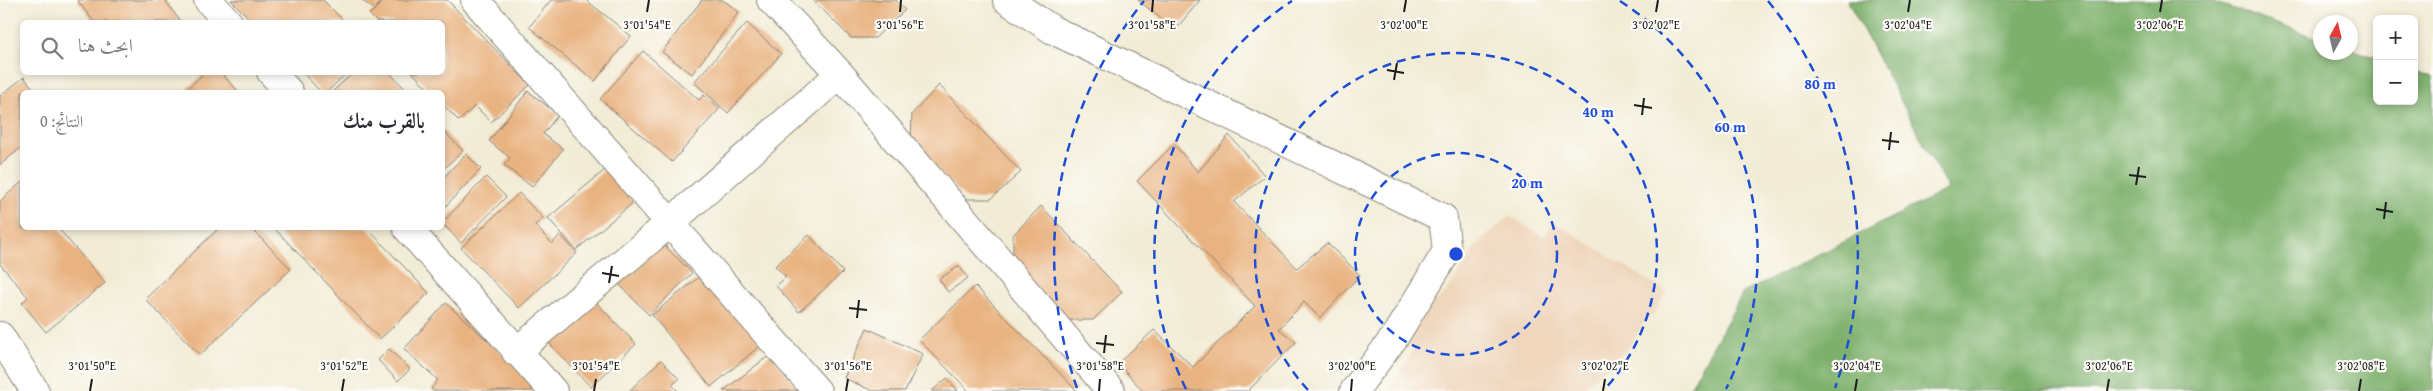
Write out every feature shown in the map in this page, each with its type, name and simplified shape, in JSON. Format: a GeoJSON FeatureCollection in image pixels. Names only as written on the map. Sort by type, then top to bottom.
{"type":"FeatureCollection","features":[{"type":"Feature","properties":{"kind":"street"},"geometry":{"type":"LineString","coordinates":[[208,0],[226,20]]}},
{"type":"Feature","properties":{"kind":"street"},"geometry":{"type":"LineString","coordinates":[[475,0],[671,222],[816,391]]}},
{"type":"Feature","properties":{"kind":"street"},"geometry":{"type":"LineString","coordinates":[[770,0],[840,74],[1110,391]]}},
{"type":"Feature","properties":{"kind":"street"},"geometry":{"type":"LineString","coordinates":[[1007,0],[1053,30],[1443,218],[1448,250],[1394,338],[1354,391]]}},
{"type":"Feature","properties":{"kind":"street"},"geometry":{"type":"LineString","coordinates":[[516,352],[671,222],[840,74]]}},
{"type":"Feature","properties":{"kind":"street"},"geometry":{"type":"LineString","coordinates":[[274,75],[287,90]]}},
{"type":"Feature","properties":{"kind":"street"},"geometry":{"type":"LineString","coordinates":[[409,230],[516,352],[553,391]]}},
{"type":"Feature","properties":{"kind":"street"},"geometry":{"type":"LineString","coordinates":[[0,336],[35,391]]}},
{"type":"Feature","properties":{"kind":"shaded area"},"geometry":{"type":"Polygon","coordinates":[[[1509,216],[1544,237],[1554,222],[1667,292],[1654,313],[1644,322],[1627,350],[1586,385],[1582,391],[1388,391],[1414,350],[1407,341],[1427,309],[1447,292],[1476,245],[1509,216]]]}},
{"type":"Feature","properties":{"kind":"green space"},"geometry":{"type":"Polygon","coordinates":[[[1847,0],[2208,0],[2313,37],[2313,60],[2358,60],[2358,51],[2373,57],[2373,105],[2418,105],[2418,72],[2433,77],[2433,391],[1688,391],[1743,293],[1948,189],[1847,0]]]}},
{"type":"Feature","properties":{"kind":"building"},"geometry":{"type":"Polygon","coordinates":[[[77,0],[165,0],[179,20],[92,20],[77,0]]]}},
{"type":"Feature","properties":{"kind":"building"},"geometry":{"type":"Polygon","coordinates":[[[231,0],[323,0],[343,20],[251,20],[231,0]]]}},
{"type":"Feature","properties":{"kind":"building"},"geometry":{"type":"Polygon","coordinates":[[[362,0],[382,0],[375,9],[385,0],[447,0],[530,85],[491,122],[475,106],[459,121],[445,107],[445,90],[429,90],[415,75],[445,75],[445,20],[375,20],[369,14],[375,10],[362,0]]]}},
{"type":"Feature","properties":{"kind":"building"},"geometry":{"type":"Polygon","coordinates":[[[551,0],[586,0],[631,36],[595,81],[529,27],[551,0]]]}},
{"type":"Feature","properties":{"kind":"building"},"geometry":{"type":"Polygon","coordinates":[[[702,0],[723,0],[739,12],[692,74],[662,52],[702,0]]]}},
{"type":"Feature","properties":{"kind":"building"},"geometry":{"type":"Polygon","coordinates":[[[813,0],[896,0],[905,10],[875,38],[851,38],[813,0]]]}},
{"type":"Feature","properties":{"kind":"building"},"geometry":{"type":"Polygon","coordinates":[[[1138,0],[1200,0],[1175,30],[1138,0]]]}},
{"type":"Feature","properties":{"kind":"building"},"geometry":{"type":"Polygon","coordinates":[[[747,23],[781,54],[728,113],[694,82],[747,23]]]}},
{"type":"Feature","properties":{"kind":"building"},"geometry":{"type":"Polygon","coordinates":[[[643,51],[699,100],[704,95],[720,108],[672,162],[600,99],[643,51]]]}},
{"type":"Feature","properties":{"kind":"building"},"geometry":{"type":"Polygon","coordinates":[[[202,75],[223,75],[237,90],[186,90],[202,75]]]}},
{"type":"Feature","properties":{"kind":"building"},"geometry":{"type":"Polygon","coordinates":[[[305,75],[345,75],[329,90],[319,90],[305,75]]]}},
{"type":"Feature","properties":{"kind":"building"},"geometry":{"type":"Polygon","coordinates":[[[351,75],[392,75],[406,90],[334,90],[351,75]]]}},
{"type":"Feature","properties":{"kind":"building"},"geometry":{"type":"Polygon","coordinates":[[[24,77],[34,90],[20,90],[20,149],[0,165],[0,96],[24,77]]]}},
{"type":"Feature","properties":{"kind":"building"},"geometry":{"type":"Polygon","coordinates":[[[939,85],[1021,172],[991,199],[967,199],[911,144],[912,114],[939,85]]]}},
{"type":"Feature","properties":{"kind":"building"},"geometry":{"type":"Polygon","coordinates":[[[528,91],[558,115],[543,134],[563,149],[532,187],[504,165],[510,158],[489,141],[528,91]]]}},
{"type":"Feature","properties":{"kind":"building"},"geometry":{"type":"Polygon","coordinates":[[[445,132],[463,151],[445,167],[445,132]]]}},
{"type":"Feature","properties":{"kind":"building"},"geometry":{"type":"Polygon","coordinates":[[[1229,135],[1265,176],[1234,202],[1297,268],[1327,243],[1360,275],[1320,318],[1304,302],[1279,329],[1296,342],[1248,391],[1143,391],[1118,363],[1154,330],[1193,367],[1255,306],[1137,181],[1174,144],[1198,172],[1229,135]]]}},
{"type":"Feature","properties":{"kind":"building"},"geometry":{"type":"Polygon","coordinates":[[[466,154],[481,169],[445,207],[445,176],[466,154]]]}},
{"type":"Feature","properties":{"kind":"building"},"geometry":{"type":"Polygon","coordinates":[[[606,169],[634,202],[576,250],[548,218],[606,169]]]}},
{"type":"Feature","properties":{"kind":"building"},"geometry":{"type":"Polygon","coordinates":[[[486,177],[506,197],[461,243],[445,226],[445,220],[486,177]]]}},
{"type":"Feature","properties":{"kind":"building"},"geometry":{"type":"Polygon","coordinates":[[[20,184],[20,230],[60,230],[105,283],[46,332],[22,303],[28,297],[0,264],[0,201],[20,184]]]}},
{"type":"Feature","properties":{"kind":"building"},"geometry":{"type":"Polygon","coordinates":[[[519,193],[543,218],[535,225],[552,244],[560,235],[577,253],[519,308],[461,248],[519,193]]]}},
{"type":"Feature","properties":{"kind":"building"},"geometry":{"type":"Polygon","coordinates":[[[1041,206],[1122,292],[1093,320],[1069,320],[1013,265],[1013,235],[1041,206]]]}},
{"type":"Feature","properties":{"kind":"building"},"geometry":{"type":"Polygon","coordinates":[[[217,230],[253,230],[291,269],[200,355],[145,299],[217,230]]]}},
{"type":"Feature","properties":{"kind":"building"},"geometry":{"type":"Polygon","coordinates":[[[276,230],[369,230],[429,293],[380,339],[276,230]]]}},
{"type":"Feature","properties":{"kind":"building"},"geometry":{"type":"Polygon","coordinates":[[[809,235],[843,272],[799,312],[776,286],[786,277],[775,266],[809,235]]]}},
{"type":"Feature","properties":{"kind":"building"},"geometry":{"type":"Polygon","coordinates":[[[660,241],[692,273],[649,315],[618,283],[660,241]]]}},
{"type":"Feature","properties":{"kind":"building"},"geometry":{"type":"Polygon","coordinates":[[[959,266],[968,278],[948,292],[939,279],[959,266]]]}},
{"type":"Feature","properties":{"kind":"building"},"geometry":{"type":"Polygon","coordinates":[[[704,273],[762,344],[711,387],[652,315],[704,273]]]}},
{"type":"Feature","properties":{"kind":"building"},"geometry":{"type":"Polygon","coordinates":[[[975,286],[1077,391],[969,391],[919,340],[975,286]]]}},
{"type":"Feature","properties":{"kind":"building"},"geometry":{"type":"Polygon","coordinates":[[[593,299],[636,344],[591,387],[548,342],[593,299]]]}},
{"type":"Feature","properties":{"kind":"building"},"geometry":{"type":"Polygon","coordinates":[[[446,303],[544,391],[433,391],[431,389],[438,380],[404,349],[446,303]]]}},
{"type":"Feature","properties":{"kind":"building"},"geometry":{"type":"Polygon","coordinates":[[[867,328],[923,354],[905,391],[873,391],[844,378],[867,328]]]}},
{"type":"Feature","properties":{"kind":"building"},"geometry":{"type":"Polygon","coordinates":[[[389,349],[410,369],[398,381],[378,360],[389,349]]]}},
{"type":"Feature","properties":{"kind":"building"},"geometry":{"type":"Polygon","coordinates":[[[771,354],[800,391],[723,391],[771,354]]]}},
{"type":"Feature","properties":{"kind":"building"},"geometry":{"type":"Polygon","coordinates":[[[661,360],[679,379],[672,385],[678,391],[629,391],[661,360]]]}},
{"type":"Feature","properties":{"kind":"building"},"geometry":{"type":"Polygon","coordinates":[[[947,378],[958,391],[932,391],[947,378]]]}}]}
